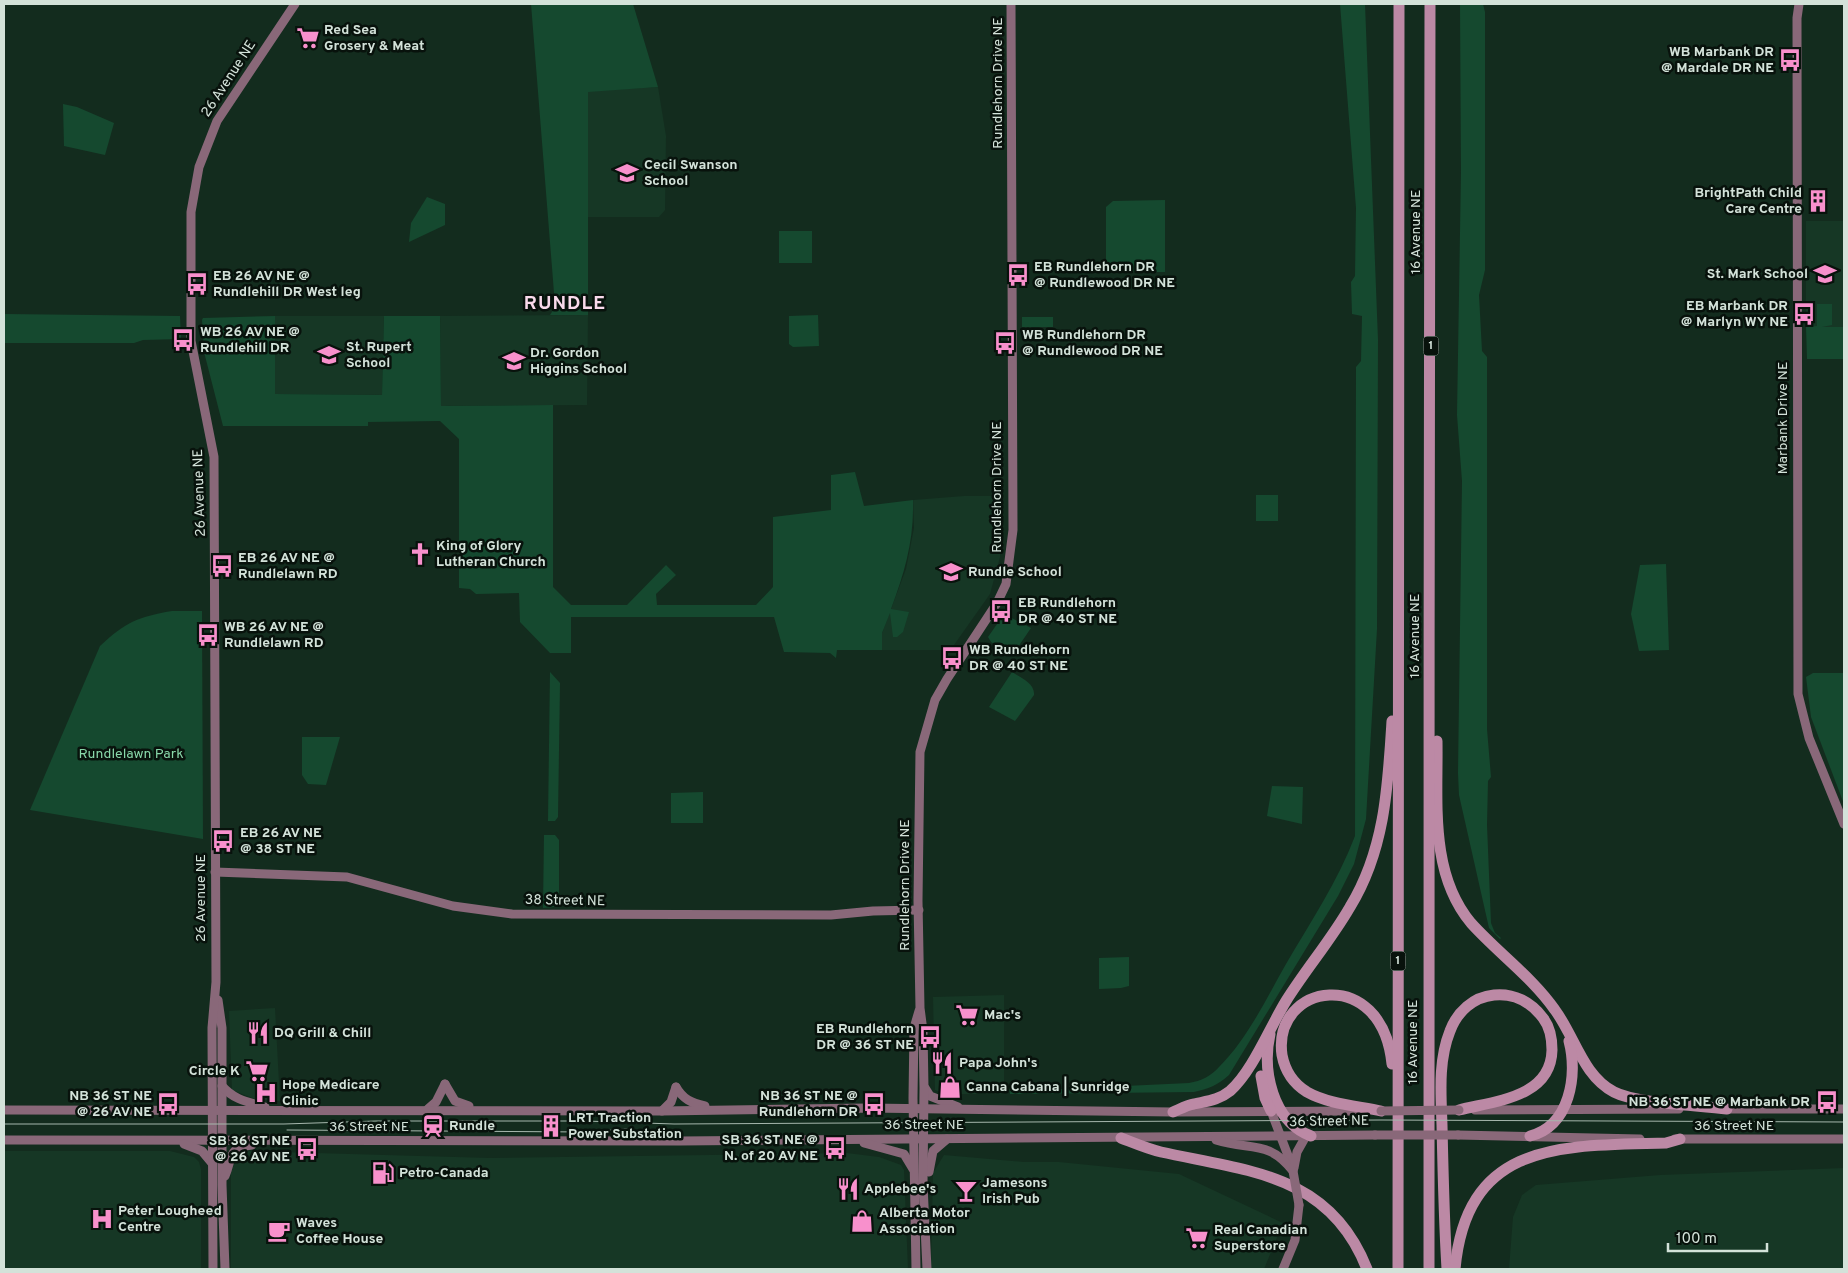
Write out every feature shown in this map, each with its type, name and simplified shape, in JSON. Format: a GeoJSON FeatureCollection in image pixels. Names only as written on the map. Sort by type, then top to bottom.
{"type":"FeatureCollection","features":[{"type":"Feature","properties":{"kind":"highway","name":"16 Avenue NE"},"geometry":{"type":"LineString","coordinates":[[1398,1269],[1399,4]]}},
{"type":"Feature","properties":{"kind":"highway","name":"16 Avenue NE"},"geometry":{"type":"LineString","coordinates":[[1429,1269],[1429,689],[1432,325],[1430,4]]}},
{"type":"Feature","properties":{"kind":"highway"},"geometry":{"type":"LineString","coordinates":[[1173,1112],[1194,1104],[1212,1101],[1228,1092],[1246,1071],[1267,1032],[1350,907],[1373,858],[1387,793],[1394,682],[1399,652]]}},
{"type":"Feature","properties":{"kind":"highway"},"geometry":{"type":"LineString","coordinates":[[1429,689],[1436,708],[1439,840],[1447,882],[1464,914],[1531,982],[1562,1021],[1589,1069],[1600,1083],[1615,1092],[1634,1098],[1727,1109]]}},
{"type":"Feature","properties":{"kind":"highway"},"geometry":{"type":"LineString","coordinates":[[1447,1269],[1442,1098],[1443,1058],[1447,1039],[1459,1014],[1474,1001],[1501,994],[1527,1002],[1546,1021],[1551,1037],[1552,1054],[1546,1072],[1538,1083],[1518,1095],[1459,1110]]}},
{"type":"Feature","properties":{"kind":"highway"},"geometry":{"type":"LineString","coordinates":[[1381,1111],[1316,1096],[1302,1088],[1291,1076],[1283,1060],[1284,1032],[1292,1015],[1306,1002],[1322,996],[1350,997],[1366,1006],[1378,1019],[1386,1036],[1391,1056],[1394,1113],[1398,1129]]}},
{"type":"Feature","properties":{"kind":"highway"},"geometry":{"type":"LineString","coordinates":[[1276,1018],[1268,1043],[1267,1068],[1277,1111]]}},
{"type":"Feature","properties":{"kind":"highway"},"geometry":{"type":"LineString","coordinates":[[1530,1136],[1545,1131],[1562,1110],[1570,1090],[1573,1064],[1571,1047],[1562,1021]]}},
{"type":"Feature","properties":{"kind":"highway"},"geometry":{"type":"LineString","coordinates":[[1267,1032],[1263,1046],[1261,1068],[1265,1098],[1277,1111],[1309,1136]]}},
{"type":"Feature","properties":{"kind":"highway"},"geometry":{"type":"LineString","coordinates":[[1121,1138],[1160,1152],[1253,1172],[1301,1189],[1323,1205],[1342,1225],[1354,1240],[1367,1269]]}},
{"type":"Feature","properties":{"kind":"highway"},"geometry":{"type":"LineString","coordinates":[[1455,1269],[1460,1240],[1474,1205],[1489,1183],[1508,1167],[1536,1154],[1573,1147],[1666,1143],[1680,1139]]}},
{"type":"Feature","properties":{"kind":"street","name":"26 Avenue NE"},"geometry":{"type":"LineString","coordinates":[[225,1269],[222,1185],[212,1110],[212,1028],[216,982],[214,457],[191,341],[191,212],[199,167],[217,121],[295,4]]}},
{"type":"Feature","properties":{"kind":"street","name":"Rundlehorn Drive NE"},"geometry":{"type":"LineString","coordinates":[[918,1139],[924,1124],[923,1031],[920,1008],[920,752],[926,725],[935,700],[946,679],[997,603],[1006,584],[1011,559],[1013,530],[1011,4]]}},
{"type":"Feature","properties":{"kind":"street","name":"Marbank Drive NE"},"geometry":{"type":"LineString","coordinates":[[1799,4],[1797,18],[1796,165],[1798,694],[1809,738],[1844,824]]}},
{"type":"Feature","properties":{"kind":"street","name":"38 Street NE"},"geometry":{"type":"LineString","coordinates":[[215,872],[348,877],[453,906],[512,914],[831,916],[873,910],[919,910]]}},
{"type":"Feature","properties":{"kind":"street","name":"26 Avenue NE"},"geometry":{"type":"LineString","coordinates":[[213,1269],[212,1163],[222,1110],[222,1028],[216,982]]}},
{"type":"Feature","properties":{"kind":"street","name":"Rundlehorn Drive NE"},"geometry":{"type":"LineString","coordinates":[[918,1139],[914,1124],[913,1108],[914,1028],[920,1008]]}},
{"type":"Feature","properties":{"kind":"street"},"geometry":{"type":"LineString","coordinates":[[428,1109],[436,1102],[445,1084],[450,1096],[459,1104],[485,1110]]}},
{"type":"Feature","properties":{"kind":"street"},"geometry":{"type":"LineString","coordinates":[[222,1086],[232,1097],[240,1101],[275,1110]]}},
{"type":"Feature","properties":{"kind":"street"},"geometry":{"type":"LineString","coordinates":[[662,1111],[671,1102],[676,1087],[680,1094],[693,1104],[722,1110]]}},
{"type":"Feature","properties":{"kind":"street"},"geometry":{"type":"LineString","coordinates":[[924,1088],[930,1096],[963,1109]]}},
{"type":"Feature","properties":{"kind":"street","name":"36 Street NE"},"geometry":{"type":"LineString","coordinates":[[4,1110],[428,1109],[662,1111],[924,1108],[1173,1112],[1844,1109]]}},
{"type":"Feature","properties":{"kind":"street"},"geometry":{"type":"LineString","coordinates":[[1277,1111],[1281,1137],[1293,1171],[1299,1205],[1294,1240],[1283,1269]]}},
{"type":"Feature","properties":{"kind":"street","name":"36 Street NE"},"geometry":{"type":"LineString","coordinates":[[4,1140],[849,1140],[1376,1135],[1844,1139]]}},
{"type":"Feature","properties":{"kind":"street"},"geometry":{"type":"LineString","coordinates":[[1293,1171],[1298,1152],[1309,1136]]}},
{"type":"Feature","properties":{"kind":"street"},"geometry":{"type":"LineString","coordinates":[[1210,1138],[1232,1145],[1268,1149],[1283,1159],[1293,1171]]}},
{"type":"Feature","properties":{"kind":"street"},"geometry":{"type":"LineString","coordinates":[[916,1269],[914,1171],[918,1139]]}},
{"type":"Feature","properties":{"kind":"street"},"geometry":{"type":"LineString","coordinates":[[918,1139],[925,1199],[927,1269]]}},
{"type":"Feature","properties":{"kind":"street"},"geometry":{"type":"LineString","coordinates":[[925,1199],[931,1156],[947,1139]]}},
{"type":"Feature","properties":{"kind":"street"},"geometry":{"type":"LineString","coordinates":[[161,1140],[195,1147],[212,1163]]}},
{"type":"Feature","properties":{"kind":"street"},"geometry":{"type":"LineString","coordinates":[[849,1140],[904,1154],[914,1171]]}},
{"type":"Feature","properties":{"kind":"street"},"geometry":{"type":"LineString","coordinates":[[222,1185],[227,1172],[228,1160],[236,1149],[272,1141]]}},
{"type":"Feature","properties":{"kind":"shaded area","name":"Cecil Swanson School"},"geometry":{"type":"Polygon","coordinates":[[[658,87],[666,136],[665,210],[659,217],[588,217],[588,91],[658,87]]]}},
{"type":"Feature","properties":{"kind":"shaded area","name":"St. Mark School"},"geometry":{"type":"Polygon","coordinates":[[[1806,221],[1844,221],[1844,327],[1806,327],[1806,221]]]}},
{"type":"Feature","properties":{"kind":"shaded area","name":"Dr. Gordon Higgins School"},"geometry":{"type":"Polygon","coordinates":[[[588,315],[587,405],[441,406],[440,316],[588,315]]]}},
{"type":"Feature","properties":{"kind":"shaded area","name":"St. Rupert School"},"geometry":{"type":"Polygon","coordinates":[[[275,316],[384,316],[382,395],[275,394],[275,316]]]}},
{"type":"Feature","properties":{"kind":"shaded area","name":"Rundle School"},"geometry":{"type":"Polygon","coordinates":[[[964,496],[1001,496],[1000,557],[990,594],[949,652],[946,650],[882,650],[882,633],[906,569],[914,528],[913,500],[964,496]]]}},
{"type":"Feature","properties":{"kind":"shaded area"},"geometry":{"type":"Polygon","coordinates":[[[1004,995],[1004,1094],[946,1094],[935,1090],[933,997],[1004,995]]]}},
{"type":"Feature","properties":{"kind":"shaded area"},"geometry":{"type":"Polygon","coordinates":[[[275,1008],[280,1101],[255,1099],[232,1090],[229,1011],[275,1008]]]}},
{"type":"Feature","properties":{"kind":"shaded area","name":"Peter Lougheed Centre"},"geometry":{"type":"Polygon","coordinates":[[[4,1151],[170,1151],[194,1157],[199,1162],[201,1169],[201,1269],[4,1269],[4,1151]]]}},
{"type":"Feature","properties":{"kind":"shaded area"},"geometry":{"type":"Polygon","coordinates":[[[243,1151],[490,1158],[847,1153],[879,1157],[901,1165],[904,1170],[908,1269],[231,1269],[231,1173],[236,1158],[243,1151]]]}},
{"type":"Feature","properties":{"kind":"shaded area"},"geometry":{"type":"Polygon","coordinates":[[[944,1155],[1024,1162],[1059,1162],[1179,1174],[1283,1223],[1264,1269],[931,1269],[933,1173],[944,1155]]]}},
{"type":"Feature","properties":{"kind":"shaded area"},"geometry":{"type":"Polygon","coordinates":[[[1844,1168],[1844,1269],[1509,1269],[1513,1217],[1522,1195],[1536,1185],[1660,1175],[1844,1168]]]}},
{"type":"Feature","properties":{"kind":"green space"},"geometry":{"type":"Polygon","coordinates":[[[531,4],[633,4],[658,87],[588,92],[588,315],[550,315],[555,307],[531,4]]]}},
{"type":"Feature","properties":{"kind":"green space"},"geometry":{"type":"Polygon","coordinates":[[[1340,4],[1365,4],[1378,340],[1377,629],[1366,819],[1354,864],[1338,896],[1229,1075],[1221,1081],[1208,1088],[1194,1092],[1010,1094],[1009,1086],[1018,1091],[1189,1083],[1213,1073],[1239,1044],[1256,1018],[1332,885],[1355,836],[1356,367],[1361,361],[1362,316],[1352,314],[1351,282],[1355,276],[1356,208],[1340,4]]]}},
{"type":"Feature","properties":{"kind":"green space"},"geometry":{"type":"Polygon","coordinates":[[[1460,4],[1483,4],[1485,12],[1485,270],[1479,295],[1482,351],[1487,357],[1487,729],[1491,777],[1488,781],[1487,825],[1491,923],[1500,939],[1489,928],[1459,795],[1458,773],[1462,481],[1457,415],[1461,172],[1460,4]]]}},
{"type":"Feature","properties":{"kind":"green space"},"geometry":{"type":"Polygon","coordinates":[[[63,104],[77,107],[114,123],[105,155],[64,146],[63,104]]]}},
{"type":"Feature","properties":{"kind":"green space"},"geometry":{"type":"Polygon","coordinates":[[[427,197],[445,204],[445,225],[409,242],[411,223],[427,197]]]}},
{"type":"Feature","properties":{"kind":"green space"},"geometry":{"type":"Polygon","coordinates":[[[1165,200],[1165,272],[1112,272],[1106,267],[1106,207],[1113,201],[1165,200]]]}},
{"type":"Feature","properties":{"kind":"green space"},"geometry":{"type":"Polygon","coordinates":[[[779,231],[812,231],[812,263],[779,263],[779,231]]]}},
{"type":"Feature","properties":{"kind":"green space"},"geometry":{"type":"Polygon","coordinates":[[[1817,304],[1832,304],[1832,325],[1822,327],[1844,327],[1844,359],[1807,359],[1806,327],[1817,326],[1817,304]]]}},
{"type":"Feature","properties":{"kind":"green space"},"geometry":{"type":"Polygon","coordinates":[[[4,314],[180,316],[181,339],[143,340],[134,343],[4,343],[4,314]]]}},
{"type":"Feature","properties":{"kind":"green space"},"geometry":{"type":"Polygon","coordinates":[[[818,315],[819,346],[793,347],[789,344],[789,316],[818,315]]]}},
{"type":"Feature","properties":{"kind":"green space"},"geometry":{"type":"Polygon","coordinates":[[[275,316],[275,394],[382,395],[384,316],[440,316],[441,406],[553,405],[553,587],[571,605],[627,605],[666,565],[676,575],[656,594],[657,605],[756,605],[773,587],[773,517],[831,510],[831,475],[855,472],[864,506],[913,500],[912,529],[908,556],[891,609],[909,612],[903,632],[897,637],[893,637],[890,613],[882,633],[882,650],[837,650],[836,658],[830,653],[784,652],[774,617],[571,617],[571,653],[550,653],[520,622],[519,593],[476,594],[470,589],[459,588],[459,439],[440,421],[368,422],[368,426],[223,426],[204,352],[202,320],[203,318],[275,316]]]}},
{"type":"Feature","properties":{"kind":"green space"},"geometry":{"type":"Polygon","coordinates":[[[1022,317],[1053,317],[1053,327],[1022,327],[1022,317]]]}},
{"type":"Feature","properties":{"kind":"green space"},"geometry":{"type":"Polygon","coordinates":[[[1256,495],[1278,495],[1278,521],[1256,521],[1256,495]]]}},
{"type":"Feature","properties":{"kind":"green space"},"geometry":{"type":"Polygon","coordinates":[[[1666,564],[1669,650],[1639,651],[1631,614],[1640,565],[1666,564]]]}},
{"type":"Feature","properties":{"kind":"green space","name":"Rundlelawn Park"},"geometry":{"type":"Polygon","coordinates":[[[172,611],[202,611],[203,839],[30,810],[100,646],[117,631],[141,618],[172,611]]]}},
{"type":"Feature","properties":{"kind":"green space"},"geometry":{"type":"Polygon","coordinates":[[[1004,614],[1031,628],[1012,656],[991,642],[988,637],[1004,614]]]}},
{"type":"Feature","properties":{"kind":"green space"},"geometry":{"type":"Polygon","coordinates":[[[550,672],[560,683],[558,817],[555,821],[548,821],[550,672]]]}},
{"type":"Feature","properties":{"kind":"green space"},"geometry":{"type":"Polygon","coordinates":[[[1012,672],[1030,684],[1034,691],[1034,695],[1015,721],[989,707],[1012,672]]]}},
{"type":"Feature","properties":{"kind":"green space"},"geometry":{"type":"Polygon","coordinates":[[[1813,673],[1844,673],[1844,804],[1811,717],[1806,677],[1813,673]]]}},
{"type":"Feature","properties":{"kind":"green space"},"geometry":{"type":"Polygon","coordinates":[[[302,737],[340,737],[326,785],[308,784],[302,775],[302,737]]]}},
{"type":"Feature","properties":{"kind":"green space"},"geometry":{"type":"Polygon","coordinates":[[[1272,786],[1303,787],[1302,824],[1267,816],[1272,786]]]}},
{"type":"Feature","properties":{"kind":"green space"},"geometry":{"type":"Polygon","coordinates":[[[703,792],[703,823],[671,823],[671,793],[703,792]]]}},
{"type":"Feature","properties":{"kind":"green space"},"geometry":{"type":"Polygon","coordinates":[[[544,835],[555,835],[559,840],[559,903],[554,907],[543,908],[544,835]]]}},
{"type":"Feature","properties":{"kind":"green space"},"geometry":{"type":"Polygon","coordinates":[[[1129,957],[1129,986],[1099,989],[1099,958],[1129,957]]]}},
{"type":"Feature","properties":{"kind":"tram line"},"geometry":{"type":"LineString","coordinates":[[4,1124],[284,1124],[376,1121],[585,1121],[674,1124],[1381,1120],[1844,1122]]}},
{"type":"Feature","properties":{"kind":"tram line"},"geometry":{"type":"LineString","coordinates":[[287,1130],[585,1132],[627,1129]]}},
{"type":"Feature","properties":{"kind":"place","name":"Red Sea Grosery & Meat"},"geometry":{"type":"Point","coordinates":[308,38]}},
{"type":"Feature","properties":{"kind":"place","name":"WB Marbank DR @ Mardale DR NE"},"geometry":{"type":"Point","coordinates":[1790,60]}},
{"type":"Feature","properties":{"kind":"place","name":"Cecil Swanson School"},"geometry":{"type":"Point","coordinates":[627,173]}},
{"type":"Feature","properties":{"kind":"place","name":"BrightPath Child Care Centre"},"geometry":{"type":"Point","coordinates":[1818,201]}},
{"type":"Feature","properties":{"kind":"place","name":"St. Mark School"},"geometry":{"type":"Point","coordinates":[1825,274]}},
{"type":"Feature","properties":{"kind":"place","name":"EB Rundlehorn DR @ Rundlewood DR NE"},"geometry":{"type":"Point","coordinates":[1018,275]}},
{"type":"Feature","properties":{"kind":"place","name":"EB 26 AV NE @ Rundlehill DR West leg"},"geometry":{"type":"Point","coordinates":[197,284]}},
{"type":"Feature","properties":{"kind":"place","name":"EB Marbank DR @ Marlyn WY NE"},"geometry":{"type":"Point","coordinates":[1804,314]}},
{"type":"Feature","properties":{"kind":"place","name":"WB 26 AV NE @ Rundlehill DR"},"geometry":{"type":"Point","coordinates":[183,340]}},
{"type":"Feature","properties":{"kind":"place","name":"WB Rundlehorn DR @ Rundlewood DR NE"},"geometry":{"type":"Point","coordinates":[1005,343]}},
{"type":"Feature","properties":{"kind":"place","name":"St. Rupert School"},"geometry":{"type":"Point","coordinates":[329,355]}},
{"type":"Feature","properties":{"kind":"place","name":"Dr. Gordon Higgins School"},"geometry":{"type":"Point","coordinates":[514,361]}},
{"type":"Feature","properties":{"kind":"place","name":"King of Glory Lutheran Church"},"geometry":{"type":"Point","coordinates":[420,554]}},
{"type":"Feature","properties":{"kind":"place","name":"EB 26 AV NE @ Rundlelawn RD"},"geometry":{"type":"Point","coordinates":[222,566]}},
{"type":"Feature","properties":{"kind":"place","name":"Rundle School"},"geometry":{"type":"Point","coordinates":[951,572]}},
{"type":"Feature","properties":{"kind":"place","name":"EB Rundlehorn DR @ 40 ST NE"},"geometry":{"type":"Point","coordinates":[1001,611]}},
{"type":"Feature","properties":{"kind":"place","name":"WB 26 AV NE @ Rundlelawn RD"},"geometry":{"type":"Point","coordinates":[208,635]}},
{"type":"Feature","properties":{"kind":"place","name":"WB Rundlehorn DR @ 40 ST NE"},"geometry":{"type":"Point","coordinates":[952,658]}},
{"type":"Feature","properties":{"kind":"place","name":"EB 26 AV NE @ 38 ST NE"},"geometry":{"type":"Point","coordinates":[223,841]}},
{"type":"Feature","properties":{"kind":"place","name":"Mac's"},"geometry":{"type":"Point","coordinates":[967,1015]}},
{"type":"Feature","properties":{"kind":"place","name":"DQ Grill & Chill"},"geometry":{"type":"Point","coordinates":[258,1033]}},
{"type":"Feature","properties":{"kind":"place","name":"EB Rundlehorn DR @ 36 ST NE"},"geometry":{"type":"Point","coordinates":[930,1037]}},
{"type":"Feature","properties":{"kind":"place","name":"Papa John's"},"geometry":{"type":"Point","coordinates":[942,1063]}},
{"type":"Feature","properties":{"kind":"place","name":"Circle K"},"geometry":{"type":"Point","coordinates":[257,1071]}},
{"type":"Feature","properties":{"kind":"place","name":"Canna Cabana | Sunridge"},"geometry":{"type":"Point","coordinates":[950,1087]}},
{"type":"Feature","properties":{"kind":"place","name":"Hope Medicare Clinic"},"geometry":{"type":"Point","coordinates":[266,1093]}},
{"type":"Feature","properties":{"kind":"place","name":"NB 36 ST NE @ Marbank DR"},"geometry":{"type":"Point","coordinates":[1827,1102]}},
{"type":"Feature","properties":{"kind":"place","name":"NB 36 ST NE @ 26 AV NE"},"geometry":{"type":"Point","coordinates":[168,1104]}},
{"type":"Feature","properties":{"kind":"place","name":"NB 36 ST NE @ Rundlehorn DR"},"geometry":{"type":"Point","coordinates":[874,1104]}},
{"type":"Feature","properties":{"kind":"place","name":"Rundle"},"geometry":{"type":"Point","coordinates":[433,1126]}},
{"type":"Feature","properties":{"kind":"place","name":"LRT Traction Power Substation"},"geometry":{"type":"Point","coordinates":[551,1126]}},
{"type":"Feature","properties":{"kind":"place","name":"SB 36 ST NE @ N. of 20 AV NE"},"geometry":{"type":"Point","coordinates":[835,1148]}},
{"type":"Feature","properties":{"kind":"place","name":"SB 36 ST NE @ 26 AV NE"},"geometry":{"type":"Point","coordinates":[307,1149]}},
{"type":"Feature","properties":{"kind":"place","name":"Petro-Canada"},"geometry":{"type":"Point","coordinates":[383,1173]}},
{"type":"Feature","properties":{"kind":"place","name":"Applebee's"},"geometry":{"type":"Point","coordinates":[848,1189]}},
{"type":"Feature","properties":{"kind":"place","name":"Jamesons Irish Pub"},"geometry":{"type":"Point","coordinates":[966,1191]}},
{"type":"Feature","properties":{"kind":"place","name":"Peter Lougheed Centre"},"geometry":{"type":"Point","coordinates":[102,1219]}},
{"type":"Feature","properties":{"kind":"place","name":"Alberta Motor Association"},"geometry":{"type":"Point","coordinates":[862,1221]}},
{"type":"Feature","properties":{"kind":"place","name":"Waves Coffee House"},"geometry":{"type":"Point","coordinates":[279,1231]}},
{"type":"Feature","properties":{"kind":"place","name":"Real Canadian Superstore"},"geometry":{"type":"Point","coordinates":[1197,1238]}},
{"type":"Feature","properties":{"kind":"district","name":"RUNDLE"},"geometry":{"type":"Point","coordinates":[565,304]}}]}
